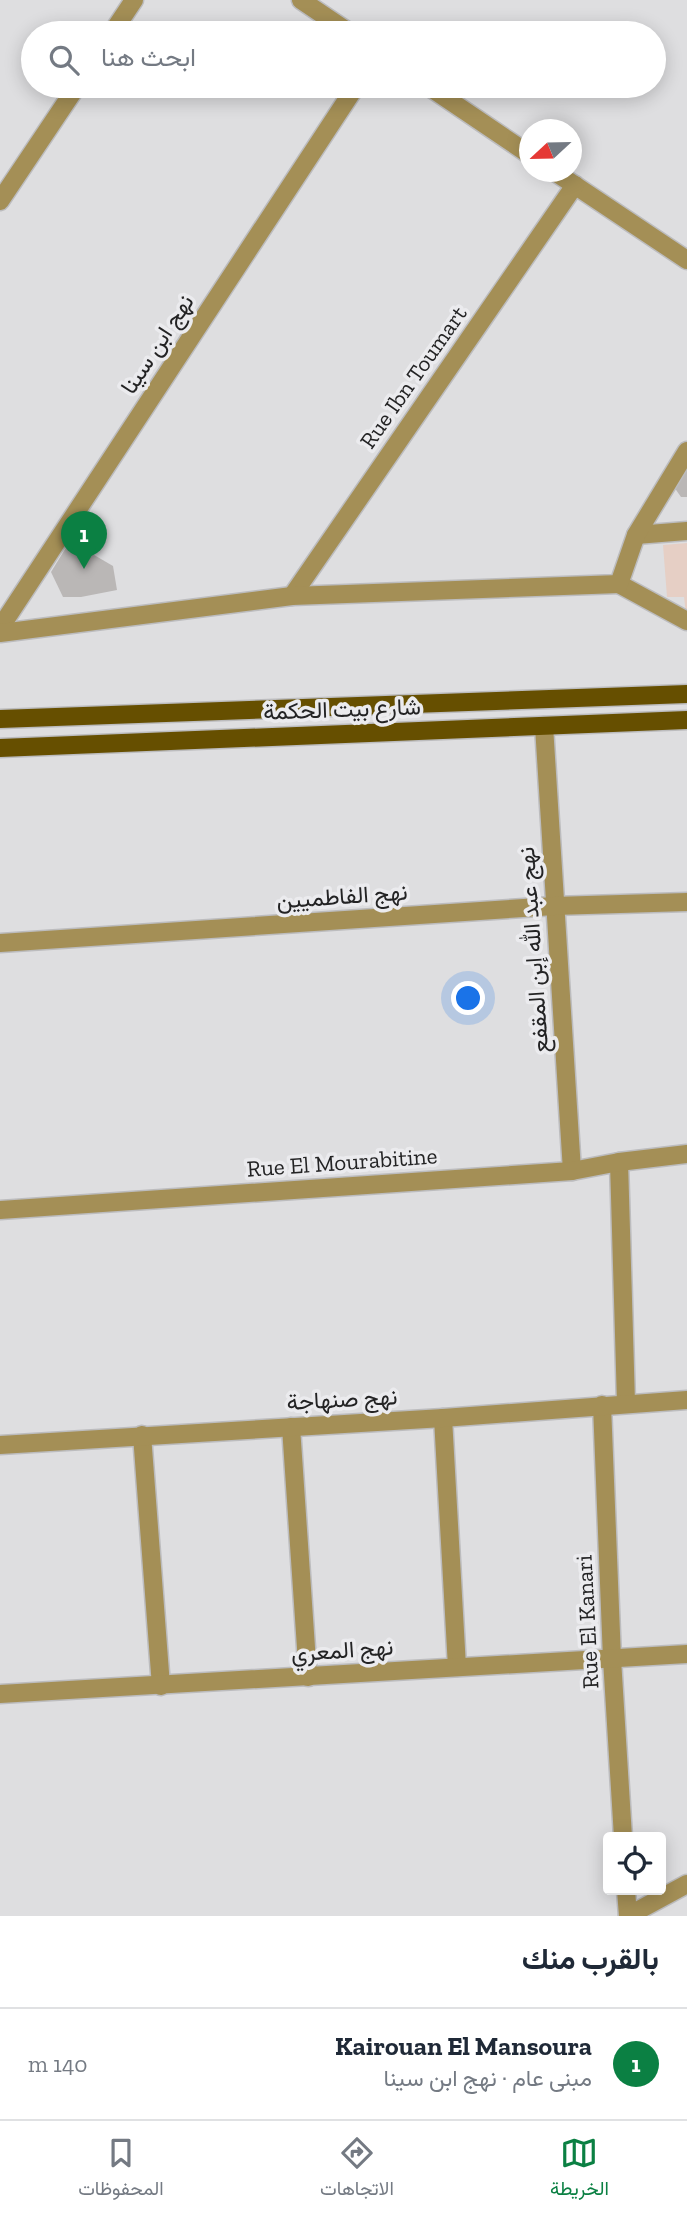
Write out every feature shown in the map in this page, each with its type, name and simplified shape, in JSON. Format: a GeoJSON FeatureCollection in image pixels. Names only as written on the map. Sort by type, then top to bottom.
{"type":"FeatureCollection","features":[{"type":"Feature","properties":{"kind":"main road","name":"شارع بيت الحكمة"},"geometry":{"type":"LineString","coordinates":[[0,719],[687,694]]}},
{"type":"Feature","properties":{"kind":"main road","name":"شارع بيت الحكمة"},"geometry":{"type":"LineString","coordinates":[[0,748],[687,720]]}},
{"type":"Feature","properties":{"kind":"street"},"geometry":{"type":"LineString","coordinates":[[120,21],[134,0]]}},
{"type":"Feature","properties":{"kind":"street"},"geometry":{"type":"LineString","coordinates":[[301,0],[332,21]]}},
{"type":"Feature","properties":{"kind":"street"},"geometry":{"type":"LineString","coordinates":[[0,201],[69,98]]}},
{"type":"Feature","properties":{"kind":"street","name":"نهج ابن سينا"},"geometry":{"type":"LineString","coordinates":[[0,631],[348,98]]}},
{"type":"Feature","properties":{"kind":"street"},"geometry":{"type":"LineString","coordinates":[[446,98],[519,148]]}},
{"type":"Feature","properties":{"kind":"street"},"geometry":{"type":"LineString","coordinates":[[569,182],[687,260]]}},
{"type":"Feature","properties":{"kind":"street","name":"Rue Ibn Toumart"},"geometry":{"type":"LineString","coordinates":[[292,596],[575,186]]}},
{"type":"Feature","properties":{"kind":"street"},"geometry":{"type":"LineString","coordinates":[[619,584],[636,535],[687,451]]}},
{"type":"Feature","properties":{"kind":"street"},"geometry":{"type":"LineString","coordinates":[[636,535],[687,531]]}},
{"type":"Feature","properties":{"kind":"street"},"geometry":{"type":"LineString","coordinates":[[0,631],[292,596],[619,584],[687,621]]}},
{"type":"Feature","properties":{"kind":"street","name":"نهج عبد الله إبن المقفع"},"geometry":{"type":"LineString","coordinates":[[544,726],[572,1171]]}},
{"type":"Feature","properties":{"kind":"street","name":"نهج الفاطميين"},"geometry":{"type":"LineString","coordinates":[[0,943],[554,906],[687,902]]}},
{"type":"Feature","properties":{"kind":"street","name":"Rue El Mourabitine"},"geometry":{"type":"LineString","coordinates":[[0,1210],[572,1171],[687,1154]]}},
{"type":"Feature","properties":{"kind":"street"},"geometry":{"type":"LineString","coordinates":[[619,1162],[626,1403]]}},
{"type":"Feature","properties":{"kind":"street","name":"نهج صنهاجة"},"geometry":{"type":"LineString","coordinates":[[0,1445],[687,1400]]}},
{"type":"Feature","properties":{"kind":"street","name":"Rue El Kanari"},"geometry":{"type":"LineString","coordinates":[[602,1405],[612,1659],[623,1832]]}},
{"type":"Feature","properties":{"kind":"street"},"geometry":{"type":"LineString","coordinates":[[443,1418],[457,1667]]}},
{"type":"Feature","properties":{"kind":"street"},"geometry":{"type":"LineString","coordinates":[[291,1427],[308,1677]]}},
{"type":"Feature","properties":{"kind":"street"},"geometry":{"type":"LineString","coordinates":[[142,1435],[161,1686]]}},
{"type":"Feature","properties":{"kind":"street","name":"نهج المعري"},"geometry":{"type":"LineString","coordinates":[[0,1694],[687,1654]]}},
{"type":"Feature","properties":{"kind":"street"},"geometry":{"type":"LineString","coordinates":[[626,1895],[628,1916],[687,1884]]}},
{"type":"Feature","properties":{"kind":"shaded area"},"geometry":{"type":"Polygon","coordinates":[[[687,543],[687,623],[684,597],[667,597],[663,545],[687,543]]]}},
{"type":"Feature","properties":{"kind":"building"},"geometry":{"type":"Polygon","coordinates":[[[687,458],[687,497],[681,497],[674,487],[687,458]]]}},
{"type":"Feature","properties":{"kind":"building"},"geometry":{"type":"Polygon","coordinates":[[[70,541],[113,566],[117,590],[81,597],[63,597],[51,572],[70,541]]]}},
{"type":"Feature","properties":{"kind":"place","name":"Kairouan El Mansoura"},"geometry":{"type":"Point","coordinates":[84,569]}}]}
